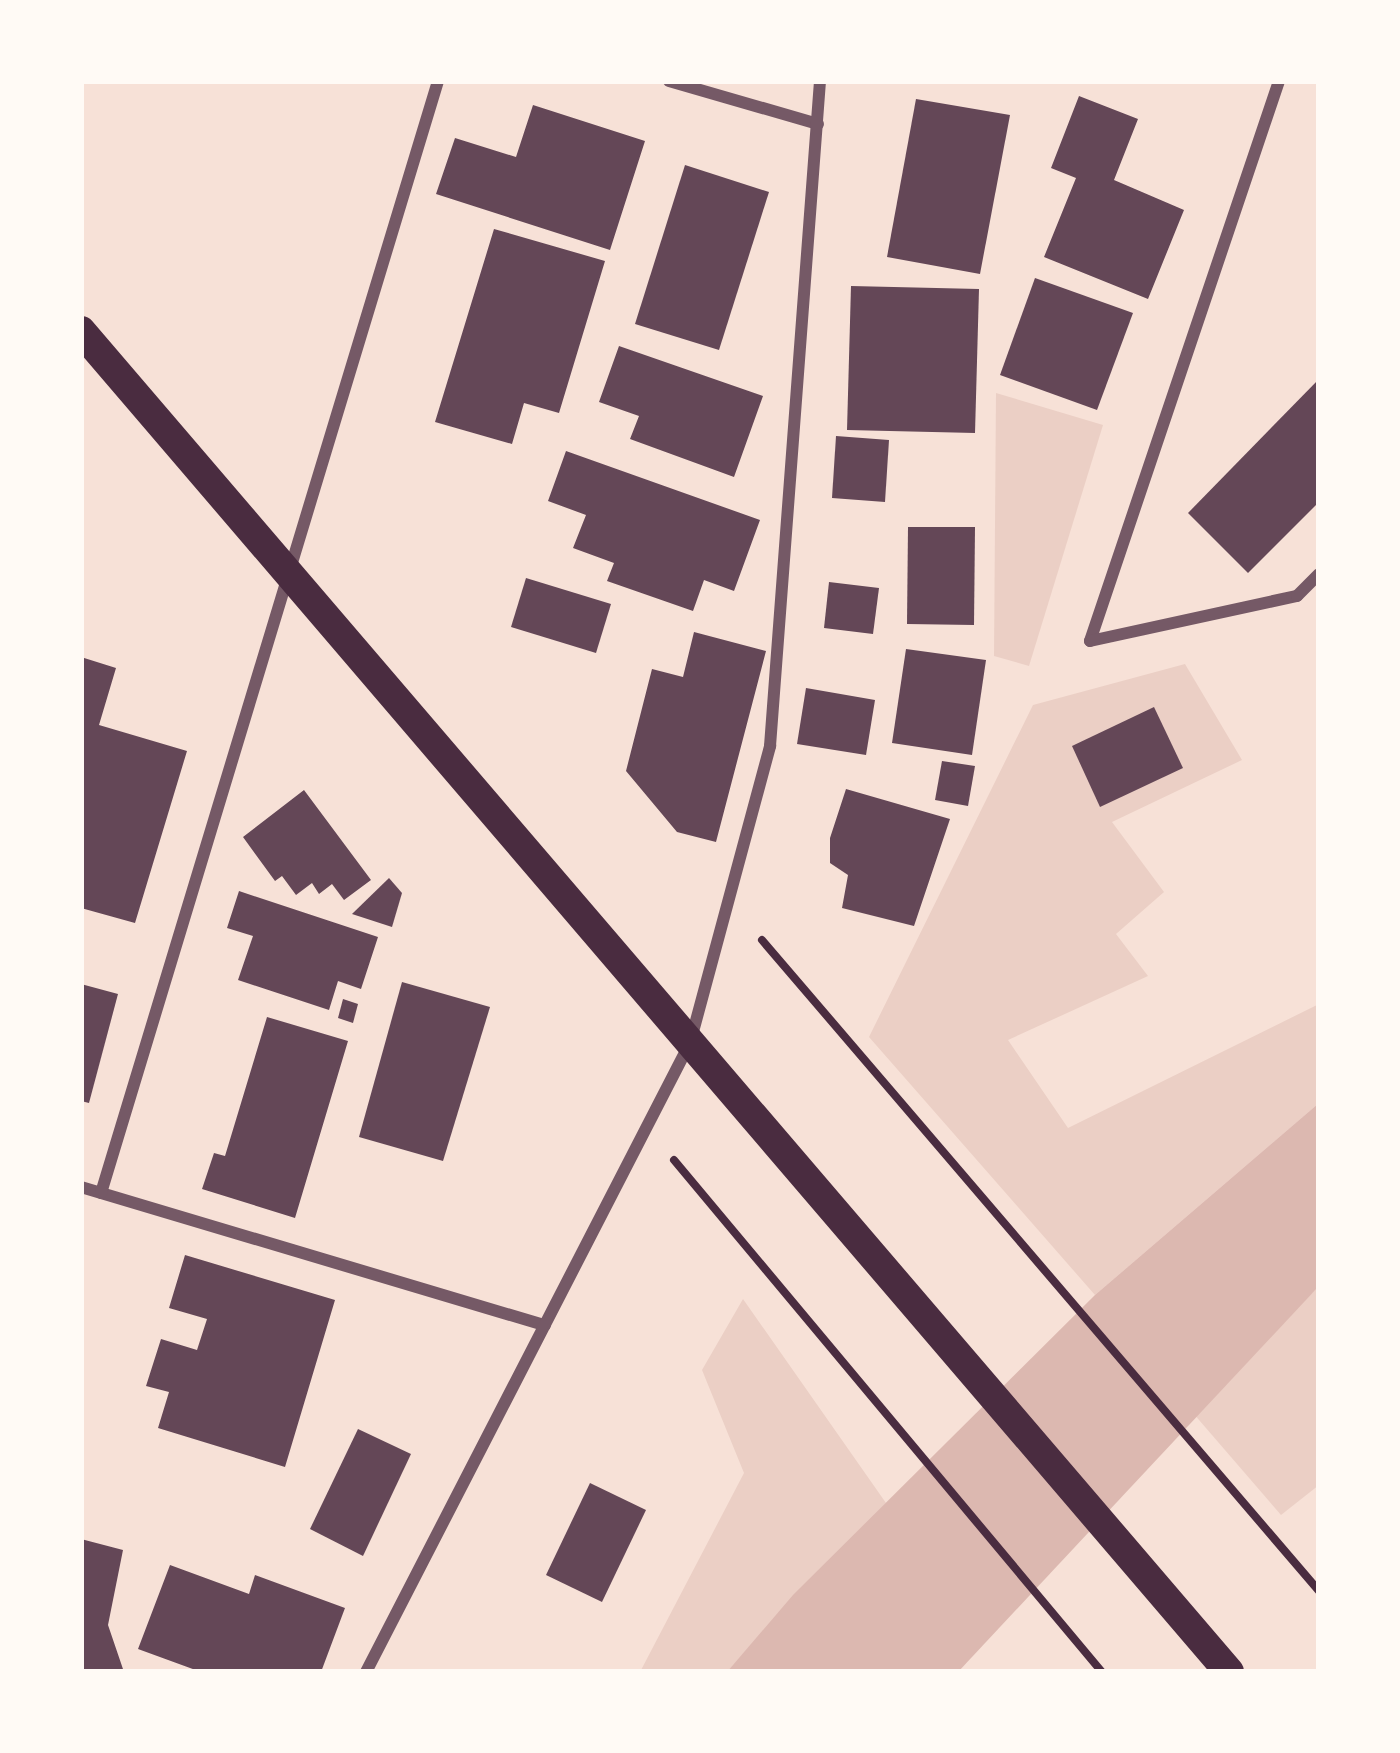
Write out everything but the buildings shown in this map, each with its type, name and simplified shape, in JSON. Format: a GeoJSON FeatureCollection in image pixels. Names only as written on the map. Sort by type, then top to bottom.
{"type":"FeatureCollection","features":[{"type":"Feature","properties":{"kind":"main road"},"geometry":{"type":"LineString","coordinates":[[81,331],[1229,1672]]}},
{"type":"Feature","properties":{"kind":"street"},"geometry":{"type":"LineString","coordinates":[[101,1193],[294,575],[437,81]]}},
{"type":"Feature","properties":{"kind":"street"},"geometry":{"type":"LineString","coordinates":[[669,81],[818,124]]}},
{"type":"Feature","properties":{"kind":"street"},"geometry":{"type":"LineString","coordinates":[[366,1672],[690,1043],[770,746],[820,81]]}},
{"type":"Feature","properties":{"kind":"street"},"geometry":{"type":"LineString","coordinates":[[1279,81],[1090,640],[1298,596],[1319,574]]}},
{"type":"Feature","properties":{"kind":"street"},"geometry":{"type":"LineString","coordinates":[[81,1187],[545,1325]]}},
{"type":"Feature","properties":{"kind":"path"},"geometry":{"type":"LineString","coordinates":[[728,902],[1319,1591]]}},
{"type":"Feature","properties":{"kind":"path"},"geometry":{"type":"LineString","coordinates":[[647,1126],[1102,1672]]}},
{"type":"Feature","properties":{"kind":"shaded area"},"geometry":{"type":"Polygon","coordinates":[[[996,393],[1103,425],[1029,666],[994,656],[996,393]]]}},
{"type":"Feature","properties":{"kind":"shaded area"},"geometry":{"type":"Polygon","coordinates":[[[1185,664],[1242,760],[1112,822],[1164,892],[1116,934],[1148,976],[1008,1040],[1068,1128],[1319,1004],[1319,1103],[1095,1295],[869,1037],[1033,705],[1185,664]]]}},
{"type":"Feature","properties":{"kind":"shaded area"},"geometry":{"type":"Polygon","coordinates":[[[1319,1103],[1319,1286],[958,1672],[727,1672],[793,1595],[1095,1295],[1319,1103]]]}},
{"type":"Feature","properties":{"kind":"shaded area"},"geometry":{"type":"Polygon","coordinates":[[[1319,1286],[1319,1485],[1281,1515],[1193,1413],[1319,1286]]]}},
{"type":"Feature","properties":{"kind":"shaded area"},"geometry":{"type":"Polygon","coordinates":[[[743,1299],[886,1503],[727,1672],[640,1672],[744,1473],[702,1370],[743,1299]]]}}]}
